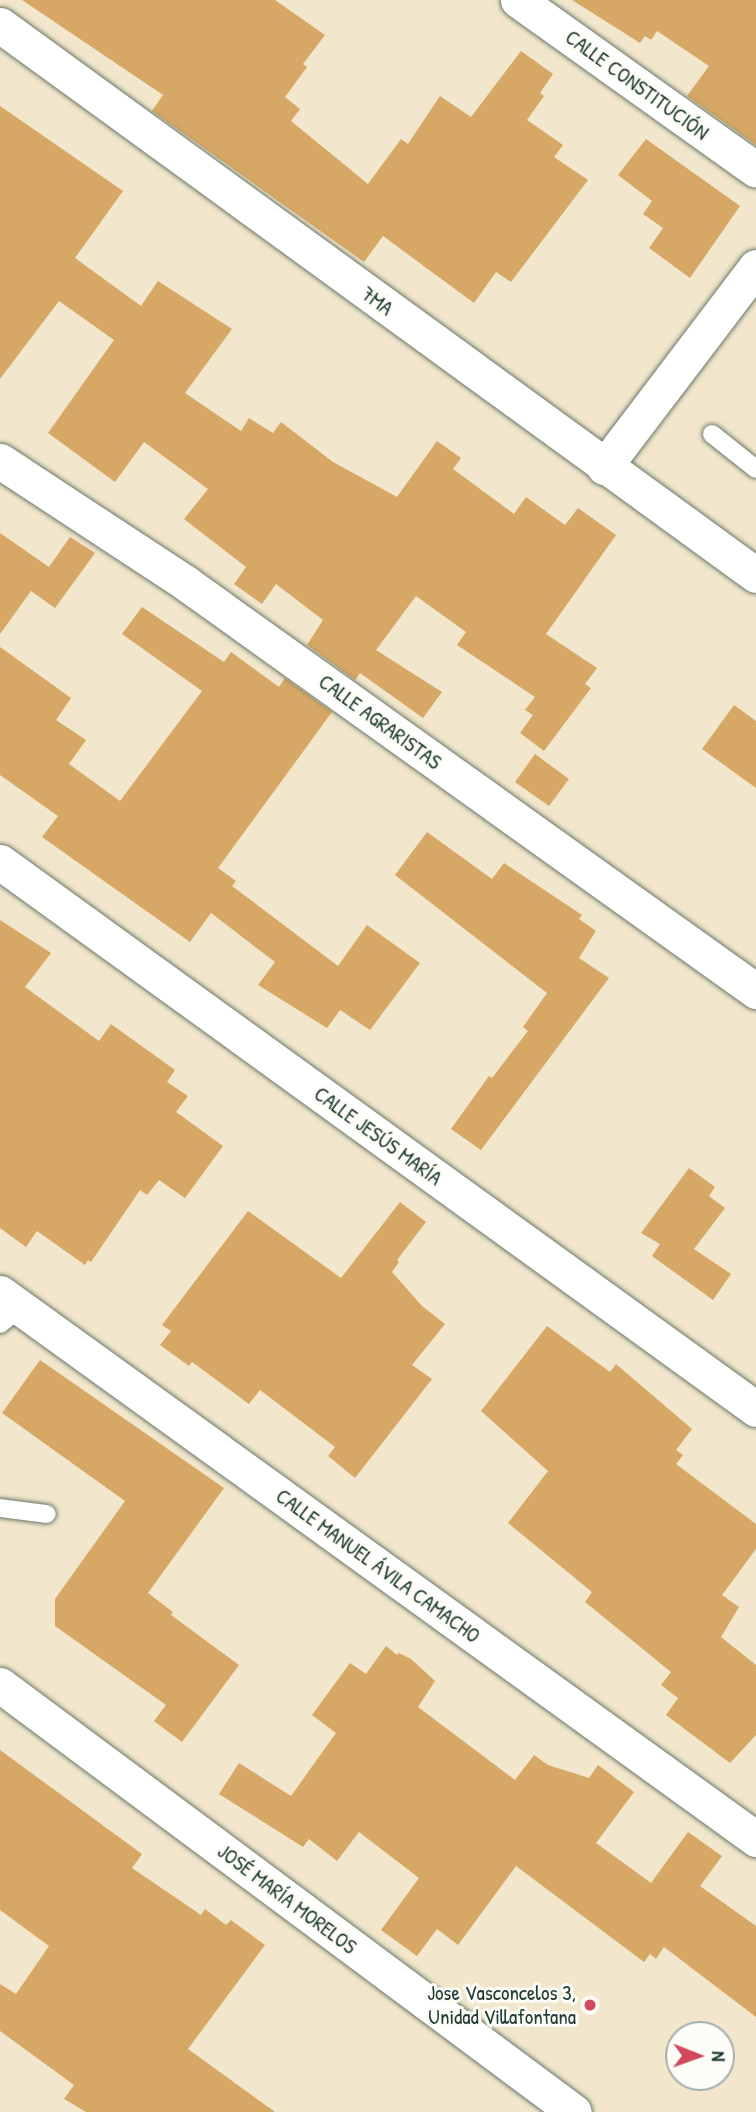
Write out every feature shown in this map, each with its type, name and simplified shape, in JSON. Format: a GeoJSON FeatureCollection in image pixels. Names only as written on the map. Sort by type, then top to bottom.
{"type":"FeatureCollection","features":[{"type":"Feature","properties":{"kind":"street","name":"CALLE CONSTITUCIÓN"},"geometry":{"type":"LineString","coordinates":[[518,0],[756,170]]}},
{"type":"Feature","properties":{"kind":"street","name":"7MA"},"geometry":{"type":"LineString","coordinates":[[0,25],[756,575]]}},
{"type":"Feature","properties":{"kind":"street"},"geometry":{"type":"LineString","coordinates":[[604,467],[756,267]]}},
{"type":"Feature","properties":{"kind":"street","name":"CALLE AGRARISTAS"},"geometry":{"type":"LineString","coordinates":[[0,461],[187,584],[756,991]]}},
{"type":"Feature","properties":{"kind":"street","name":"CALLE JESÚS MARÍA"},"geometry":{"type":"LineString","coordinates":[[0,862],[756,1409]]}},
{"type":"Feature","properties":{"kind":"street","name":"CALLE MANUEL ÁVILA CAMACHO"},"geometry":{"type":"LineString","coordinates":[[7,1309],[756,1839]]}},
{"type":"Feature","properties":{"kind":"street","name":"JOSÉ MARÍA MORELOS"},"geometry":{"type":"LineString","coordinates":[[0,1685],[574,2112]]}},
{"type":"Feature","properties":{"kind":"lane"},"geometry":{"type":"LineString","coordinates":[[712,434],[756,469]]}},
{"type":"Feature","properties":{"kind":"lane"},"geometry":{"type":"LineString","coordinates":[[0,1508],[47,1514]]}},
{"type":"Feature","properties":{"kind":"building"},"geometry":{"type":"Polygon","coordinates":[[[22,0],[275,0],[325,35],[303,64],[307,67],[285,97],[300,109],[291,121],[368,184],[401,139],[408,144],[440,96],[471,117],[521,51],[553,74],[540,93],[544,96],[527,120],[563,145],[554,157],[588,180],[511,282],[496,272],[474,303],[383,236],[364,262],[152,111],[163,95],[22,0]]]}},
{"type":"Feature","properties":{"kind":"building"},"geometry":{"type":"Polygon","coordinates":[[[572,0],[756,0],[756,145],[687,96],[709,66],[657,31],[651,40],[645,36],[640,43],[572,0]]]}},
{"type":"Feature","properties":{"kind":"building"},"geometry":{"type":"Polygon","coordinates":[[[0,106],[123,191],[75,258],[141,306],[158,281],[232,329],[185,393],[241,431],[249,418],[273,433],[281,422],[333,462],[397,497],[437,441],[461,458],[453,469],[514,514],[526,497],[565,525],[578,508],[616,535],[546,634],[597,668],[585,684],[591,688],[544,751],[520,733],[533,715],[525,710],[535,697],[457,645],[466,632],[416,596],[376,650],[442,692],[423,718],[360,673],[355,680],[307,645],[323,620],[276,584],[262,604],[234,584],[246,567],[184,519],[208,489],[144,442],[115,482],[48,433],[114,340],[59,301],[0,379],[0,106]]]}},
{"type":"Feature","properties":{"kind":"building"},"geometry":{"type":"Polygon","coordinates":[[[646,139],[740,206],[690,278],[649,248],[663,228],[643,214],[652,201],[618,175],[646,139]]]}},
{"type":"Feature","properties":{"kind":"building"},"geometry":{"type":"Polygon","coordinates":[[[0,533],[49,567],[70,537],[95,553],[55,608],[31,591],[0,634],[0,533]]]}},
{"type":"Feature","properties":{"kind":"building"},"geometry":{"type":"Polygon","coordinates":[[[142,607],[224,662],[231,652],[279,687],[285,678],[332,712],[218,868],[236,881],[232,886],[338,966],[367,925],[420,963],[370,1030],[340,1010],[327,1028],[258,985],[275,962],[211,913],[190,942],[42,837],[58,816],[0,775],[0,647],[71,698],[56,720],[86,740],[69,764],[120,801],[202,691],[122,634],[142,607]]]}},
{"type":"Feature","properties":{"kind":"building"},"geometry":{"type":"Polygon","coordinates":[[[734,705],[756,721],[756,788],[702,749],[734,705]]]}},
{"type":"Feature","properties":{"kind":"building"},"geometry":{"type":"Polygon","coordinates":[[[535,754],[569,779],[549,806],[515,782],[535,754]]]}},
{"type":"Feature","properties":{"kind":"building"},"geometry":{"type":"Polygon","coordinates":[[[427,832],[492,879],[504,863],[582,915],[579,919],[596,931],[579,958],[609,978],[481,1150],[451,1129],[489,1076],[492,1078],[528,1031],[523,1027],[547,993],[395,875],[427,832]]]}},
{"type":"Feature","properties":{"kind":"building"},"geometry":{"type":"Polygon","coordinates":[[[0,920],[51,953],[25,987],[99,1041],[111,1024],[175,1070],[167,1082],[188,1096],[176,1112],[223,1146],[185,1198],[159,1180],[147,1195],[140,1190],[91,1262],[88,1260],[85,1265],[37,1231],[26,1247],[0,1228],[0,920]]]}},
{"type":"Feature","properties":{"kind":"building"},"geometry":{"type":"Polygon","coordinates":[[[689,1168],[715,1187],[709,1196],[725,1208],[694,1249],[731,1274],[713,1300],[652,1256],[660,1244],[641,1233],[689,1168]]]}},
{"type":"Feature","properties":{"kind":"building"},"geometry":{"type":"Polygon","coordinates":[[[400,1202],[426,1222],[397,1260],[399,1262],[392,1272],[422,1306],[445,1324],[412,1365],[432,1379],[355,1478],[328,1456],[335,1447],[260,1390],[249,1404],[192,1362],[189,1366],[160,1345],[171,1331],[162,1325],[248,1211],[341,1278],[400,1202]]]}},
{"type":"Feature","properties":{"kind":"building"},"geometry":{"type":"Polygon","coordinates":[[[547,1326],[610,1372],[616,1364],[692,1429],[676,1450],[683,1455],[676,1464],[756,1524],[756,1549],[722,1595],[739,1607],[721,1637],[756,1665],[756,1735],[730,1763],[666,1715],[678,1698],[661,1685],[671,1672],[585,1602],[592,1592],[508,1523],[548,1471],[481,1411],[547,1326]]]}},
{"type":"Feature","properties":{"kind":"building"},"geometry":{"type":"Polygon","coordinates":[[[40,1360],[224,1488],[148,1593],[173,1612],[171,1615],[239,1665],[182,1742],[154,1721],[166,1705],[55,1626],[55,1599],[125,1501],[2,1413],[40,1360]]]}},
{"type":"Feature","properties":{"kind":"building"},"geometry":{"type":"Polygon","coordinates":[[[386,1646],[397,1655],[399,1653],[411,1659],[435,1681],[418,1707],[515,1780],[534,1755],[548,1765],[589,1778],[598,1765],[634,1792],[596,1843],[651,1883],[688,1832],[722,1856],[700,1886],[756,1926],[756,2017],[664,1947],[656,1959],[650,1954],[644,1962],[516,1866],[458,1945],[437,1929],[417,1956],[381,1930],[419,1878],[359,1832],[337,1861],[309,1839],[303,1847],[219,1794],[239,1763],[291,1796],[336,1733],[312,1715],[350,1663],[366,1674],[386,1646]]]}},
{"type":"Feature","properties":{"kind":"building"},"geometry":{"type":"Polygon","coordinates":[[[0,1750],[142,1854],[132,1868],[201,1915],[205,1909],[226,1925],[231,1920],[265,1945],[188,2049],[275,2112],[86,2112],[64,2099],[74,2085],[0,2031],[0,1984],[16,1994],[49,1946],[0,1910],[0,1750]]]}},
{"type":"Feature","properties":{"kind":"place","name":"Jose Vasconcelos 3, Unidad Villafontana"},"geometry":{"type":"Point","coordinates":[590,2005]}}]}
